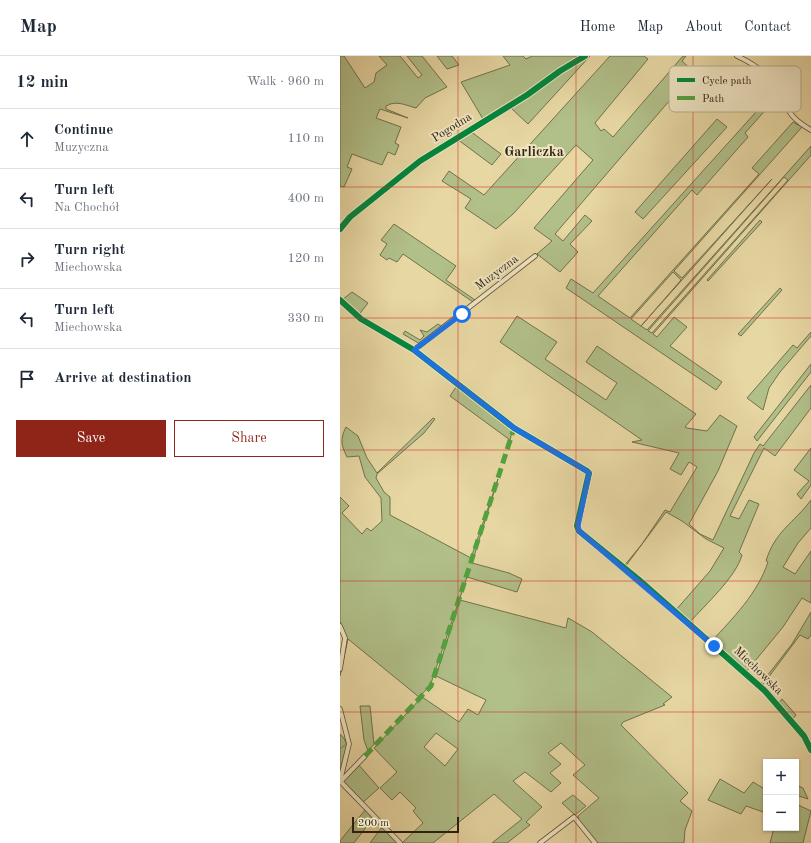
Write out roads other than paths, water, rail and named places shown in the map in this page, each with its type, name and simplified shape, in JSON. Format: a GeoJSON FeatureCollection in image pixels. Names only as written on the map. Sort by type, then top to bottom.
{"type":"FeatureCollection","features":[{"type":"Feature","properties":{"kind":"street","name":"Pogodna"},"geometry":{"type":"LineString","coordinates":[[340,229],[350,217],[420,161],[527,95],[560,71],[585,56]]}},
{"type":"Feature","properties":{"kind":"street"},"geometry":{"type":"LineString","coordinates":[[737,56],[753,66]]}},
{"type":"Feature","properties":{"kind":"street"},"geometry":{"type":"LineString","coordinates":[[789,112],[791,116],[811,130]]}},
{"type":"Feature","properties":{"kind":"street","name":"Muzyczna"},"geometry":{"type":"LineString","coordinates":[[414,350],[535,256]]}},
{"type":"Feature","properties":{"kind":"street"},"geometry":{"type":"LineString","coordinates":[[340,300],[361,319],[414,350]]}},
{"type":"Feature","properties":{"kind":"street","name":"Miechowska"},"geometry":{"type":"LineString","coordinates":[[414,350],[514,428],[589,474],[578,526],[579,531],[638,580],[765,691],[804,736],[811,750]]}},
{"type":"Feature","properties":{"kind":"street"},"geometry":{"type":"LineString","coordinates":[[340,626],[345,638],[340,669]]}},
{"type":"Feature","properties":{"kind":"street"},"geometry":{"type":"LineString","coordinates":[[340,709],[349,744],[340,781]]}},
{"type":"Feature","properties":{"kind":"street"},"geometry":{"type":"LineString","coordinates":[[340,781],[365,756]]}},
{"type":"Feature","properties":{"kind":"street"},"geometry":{"type":"LineString","coordinates":[[340,781],[400,843]]}},
{"type":"Feature","properties":{"kind":"street"},"geometry":{"type":"LineString","coordinates":[[540,843],[574,816],[595,843]]}},
{"type":"Feature","properties":{"kind":"waterway"},"geometry":{"type":"LineString","coordinates":[[340,749],[345,745]]}},
{"type":"Feature","properties":{"kind":"district","name":"Garliczka"},"geometry":{"type":"Point","coordinates":[534,152]}}]}
